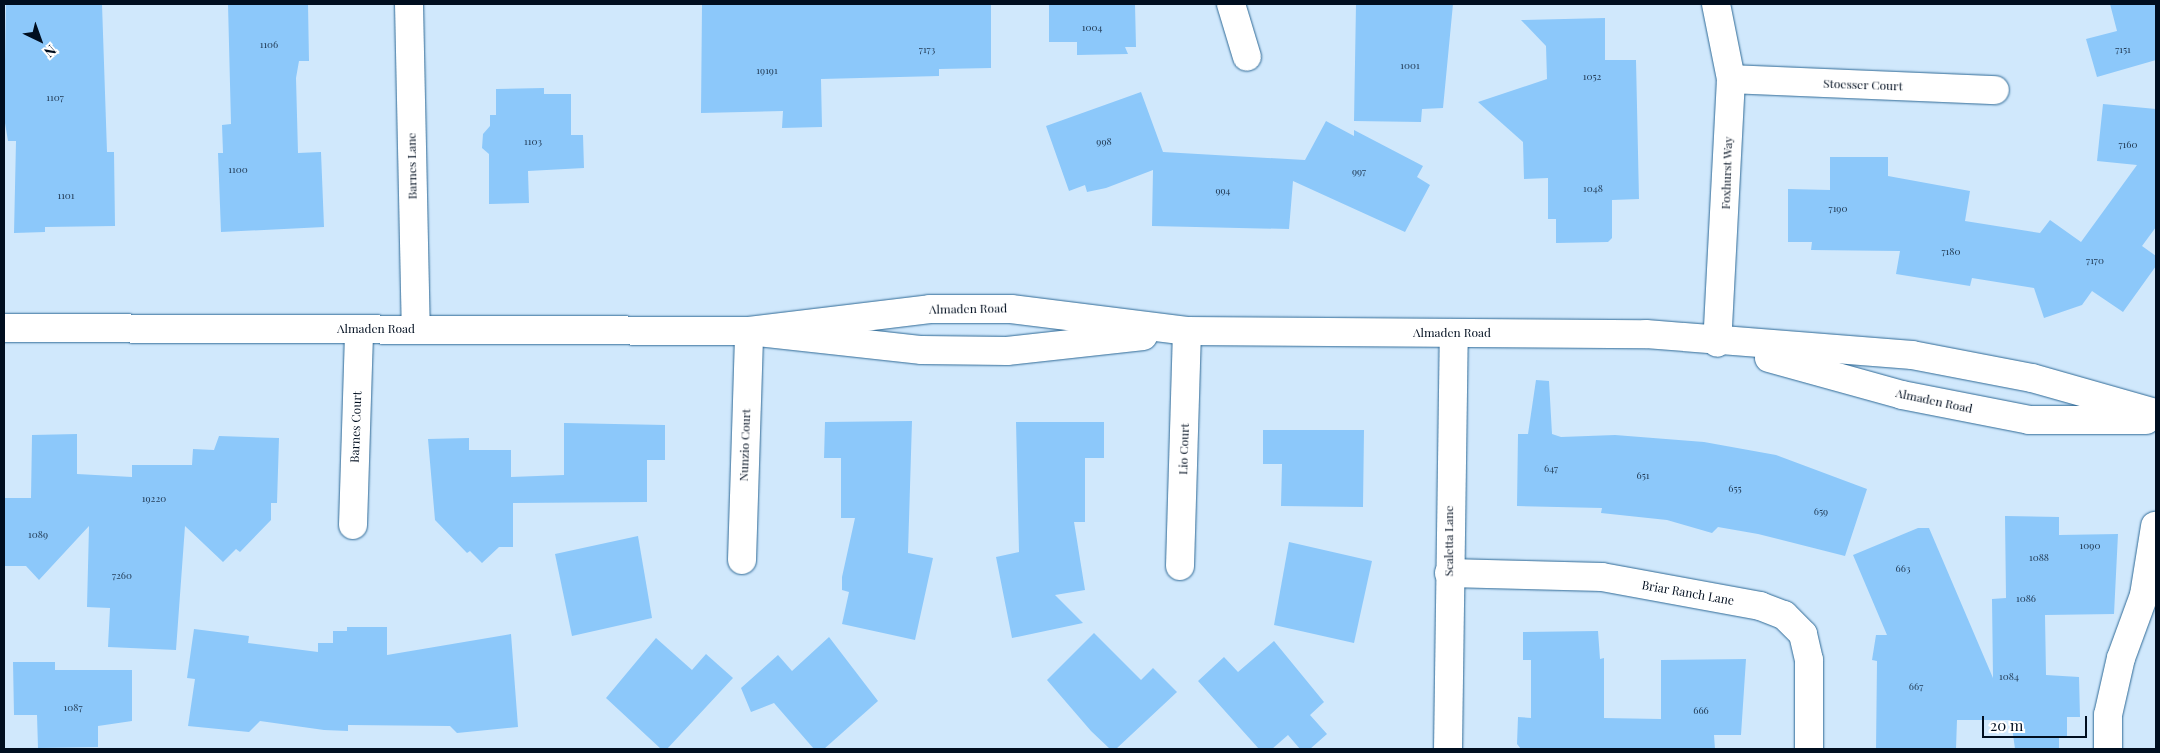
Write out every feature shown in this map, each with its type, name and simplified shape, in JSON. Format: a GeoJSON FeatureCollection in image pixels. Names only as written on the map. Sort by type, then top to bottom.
{"type":"FeatureCollection","features":[{"type":"Feature","properties":{"kind":"street","name":"Barnes Lane"},"geometry":{"type":"LineString","coordinates":[[409,4],[416,329]]}},
{"type":"Feature","properties":{"kind":"street"},"geometry":{"type":"LineString","coordinates":[[1231,4],[1247,57]]}},
{"type":"Feature","properties":{"kind":"street","name":"Foxhurst Way"},"geometry":{"type":"LineString","coordinates":[[1716,4],[1731,79],[1717,343]]}},
{"type":"Feature","properties":{"kind":"street","name":"Stoesser Court"},"geometry":{"type":"LineString","coordinates":[[1731,79],[1996,90]]}},
{"type":"Feature","properties":{"kind":"street","name":"Almaden Road"},"geometry":{"type":"LineString","coordinates":[[749,331],[930,309],[993,309],[1187,331],[1646,334],[1717,343],[1912,355],[2032,378],[2156,413]]}},
{"type":"Feature","properties":{"kind":"street","name":"Almaden Road"},"geometry":{"type":"LineString","coordinates":[[4,328],[749,331],[922,350],[1007,351],[1187,331]]}},
{"type":"Feature","properties":{"kind":"street","name":"Barnes Court"},"geometry":{"type":"LineString","coordinates":[[353,525],[359,329]]}},
{"type":"Feature","properties":{"kind":"street","name":"Nunzio Court"},"geometry":{"type":"LineString","coordinates":[[742,560],[749,331]]}},
{"type":"Feature","properties":{"kind":"street","name":"Lio Court"},"geometry":{"type":"LineString","coordinates":[[1180,566],[1187,331]]}},
{"type":"Feature","properties":{"kind":"street","name":"Scaletta Lane"},"geometry":{"type":"LineString","coordinates":[[1448,749],[1449,573],[1454,333]]}},
{"type":"Feature","properties":{"kind":"street","name":"Almaden Road"},"geometry":{"type":"LineString","coordinates":[[1717,343],[1902,395],[2028,420],[2156,420]]}},
{"type":"Feature","properties":{"kind":"street"},"geometry":{"type":"LineString","coordinates":[[2108,749],[2108,715],[2121,658],[2144,595],[2155,526]]}},
{"type":"Feature","properties":{"kind":"street","name":"Briar Ranch Lane"},"geometry":{"type":"LineString","coordinates":[[1449,573],[1602,577],[1760,606],[1784,615],[1802,634],[1809,660],[1809,749]]}},
{"type":"Feature","properties":{"kind":"building"},"geometry":{"type":"Polygon","coordinates":[[[6,4],[102,4],[107,152],[114,152],[115,226],[45,227],[45,232],[14,233],[16,141],[8,141],[4,117],[6,4]]]}},
{"type":"Feature","properties":{"kind":"building"},"geometry":{"type":"Polygon","coordinates":[[[228,4],[308,4],[309,61],[299,61],[296,78],[298,153],[321,152],[324,227],[221,232],[218,153],[223,153],[222,125],[231,124],[228,4]]]}},
{"type":"Feature","properties":{"kind":"building"},"geometry":{"type":"Polygon","coordinates":[[[702,4],[991,4],[991,68],[939,69],[939,76],[821,79],[822,127],[782,128],[783,111],[701,113],[702,4]]]}},
{"type":"Feature","properties":{"kind":"building"},"geometry":{"type":"Polygon","coordinates":[[[1049,4],[1135,4],[1136,47],[1125,47],[1128,54],[1077,55],[1077,42],[1049,42],[1049,4]]]}},
{"type":"Feature","properties":{"kind":"building"},"geometry":{"type":"Polygon","coordinates":[[[1356,4],[1453,4],[1443,108],[1422,109],[1421,122],[1354,121],[1356,4]]]}},
{"type":"Feature","properties":{"kind":"building"},"geometry":{"type":"Polygon","coordinates":[[[2110,4],[2156,4],[2156,60],[2097,77],[2086,39],[2117,31],[2110,4]]]}},
{"type":"Feature","properties":{"kind":"building"},"geometry":{"type":"Polygon","coordinates":[[[1605,18],[1605,60],[1636,60],[1639,199],[1612,200],[1612,238],[1608,242],[1556,243],[1556,219],[1548,219],[1548,178],[1524,179],[1523,142],[1478,102],[1547,79],[1546,46],[1521,20],[1605,18]]]}},
{"type":"Feature","properties":{"kind":"building"},"geometry":{"type":"Polygon","coordinates":[[[544,88],[544,94],[571,94],[571,135],[583,135],[584,168],[528,171],[529,203],[489,204],[489,154],[482,148],[483,134],[490,126],[490,115],[496,115],[496,89],[544,88]]]}},
{"type":"Feature","properties":{"kind":"building"},"geometry":{"type":"Polygon","coordinates":[[[1141,92],[1163,152],[1305,160],[1326,121],[1354,136],[1354,130],[1423,166],[1417,177],[1430,185],[1405,232],[1293,181],[1289,229],[1152,226],[1153,170],[1106,188],[1087,192],[1085,185],[1069,191],[1046,126],[1141,92]]]}},
{"type":"Feature","properties":{"kind":"building"},"geometry":{"type":"Polygon","coordinates":[[[2103,104],[2156,109],[2156,227],[2142,246],[2156,256],[2156,266],[2123,312],[2092,291],[2082,305],[2044,318],[2034,288],[1972,278],[1970,286],[1896,274],[1900,251],[1811,250],[1812,242],[1788,242],[1788,189],[1830,190],[1830,157],[1888,157],[1888,176],[1970,191],[1965,221],[2040,233],[2050,220],[2081,242],[2137,165],[2097,161],[2103,104]]]}},
{"type":"Feature","properties":{"kind":"building"},"geometry":{"type":"Polygon","coordinates":[[[1536,380],[1549,381],[1552,434],[1561,437],[1615,435],[1704,442],[1776,455],[1867,489],[1845,556],[1758,534],[1718,527],[1712,533],[1667,520],[1601,513],[1602,508],[1517,506],[1518,434],[1528,434],[1536,380]]]}},
{"type":"Feature","properties":{"kind":"building"},"geometry":{"type":"Polygon","coordinates":[[[912,421],[908,553],[933,558],[915,640],[842,624],[849,592],[842,590],[842,577],[855,518],[841,518],[841,458],[824,458],[825,422],[912,421]]]}},
{"type":"Feature","properties":{"kind":"building"},"geometry":{"type":"Polygon","coordinates":[[[1016,422],[1104,422],[1104,458],[1085,458],[1085,522],[1074,522],[1085,590],[1055,595],[1083,623],[1012,638],[996,557],[1019,552],[1016,422]]]}},
{"type":"Feature","properties":{"kind":"building"},"geometry":{"type":"Polygon","coordinates":[[[564,423],[665,425],[665,460],[647,460],[647,502],[513,503],[513,547],[499,547],[482,563],[470,551],[467,553],[435,520],[428,439],[469,438],[469,450],[511,450],[511,477],[564,475],[564,423]]]}},
{"type":"Feature","properties":{"kind":"building"},"geometry":{"type":"Polygon","coordinates":[[[1263,430],[1364,430],[1363,507],[1281,506],[1282,464],[1263,464],[1263,430]]]}},
{"type":"Feature","properties":{"kind":"building"},"geometry":{"type":"Polygon","coordinates":[[[77,434],[77,474],[132,477],[132,465],[192,465],[193,449],[214,450],[219,436],[279,438],[277,503],[271,503],[271,520],[240,552],[236,549],[223,562],[185,526],[176,650],[108,647],[110,608],[87,607],[89,526],[39,580],[26,566],[4,566],[4,498],[31,498],[32,435],[77,434]]]}},
{"type":"Feature","properties":{"kind":"building"},"geometry":{"type":"Polygon","coordinates":[[[2005,516],[2059,517],[2059,535],[2118,534],[2114,614],[2045,615],[2046,675],[2079,677],[2080,717],[2067,717],[2067,737],[2059,737],[2059,749],[2015,749],[2011,720],[1957,720],[1956,749],[1876,749],[1877,661],[1872,660],[1876,635],[1887,635],[1853,555],[1918,528],[1929,528],[1993,678],[1992,599],[2006,598],[2005,516]]]}},
{"type":"Feature","properties":{"kind":"building"},"geometry":{"type":"Polygon","coordinates":[[[638,536],[652,618],[572,636],[555,554],[638,536]]]}},
{"type":"Feature","properties":{"kind":"building"},"geometry":{"type":"Polygon","coordinates":[[[1289,542],[1372,561],[1354,643],[1274,625],[1289,542]]]}},
{"type":"Feature","properties":{"kind":"building"},"geometry":{"type":"Polygon","coordinates":[[[347,627],[387,627],[387,655],[511,634],[518,727],[457,733],[450,726],[348,725],[348,731],[324,730],[260,721],[249,732],[188,726],[195,679],[187,678],[194,629],[249,636],[248,643],[318,652],[318,643],[333,643],[333,631],[347,631],[347,627]]]}},
{"type":"Feature","properties":{"kind":"building"},"geometry":{"type":"Polygon","coordinates":[[[1598,631],[1600,659],[1604,658],[1604,718],[1661,719],[1661,660],[1746,659],[1741,735],[1714,735],[1715,749],[1521,749],[1517,744],[1518,717],[1531,718],[1531,660],[1523,660],[1523,632],[1598,631]]]}},
{"type":"Feature","properties":{"kind":"building"},"geometry":{"type":"Polygon","coordinates":[[[1094,633],[1141,680],[1153,668],[1177,692],[1116,749],[1110,749],[1091,731],[1047,680],[1094,633]]]}},
{"type":"Feature","properties":{"kind":"building"},"geometry":{"type":"Polygon","coordinates":[[[829,637],[878,701],[824,749],[814,749],[774,703],[751,712],[741,688],[778,655],[792,671],[829,637]]]}},
{"type":"Feature","properties":{"kind":"building"},"geometry":{"type":"Polygon","coordinates":[[[656,638],[692,670],[706,654],[733,678],[667,749],[661,749],[606,698],[656,638]]]}},
{"type":"Feature","properties":{"kind":"building"},"geometry":{"type":"Polygon","coordinates":[[[1274,641],[1324,702],[1310,715],[1327,734],[1310,749],[1300,749],[1288,735],[1272,749],[1259,749],[1198,681],[1224,657],[1238,672],[1274,641]]]}},
{"type":"Feature","properties":{"kind":"building"},"geometry":{"type":"Polygon","coordinates":[[[13,662],[55,662],[55,670],[132,670],[132,721],[98,726],[98,747],[38,748],[37,715],[14,715],[13,662]]]}}]}
